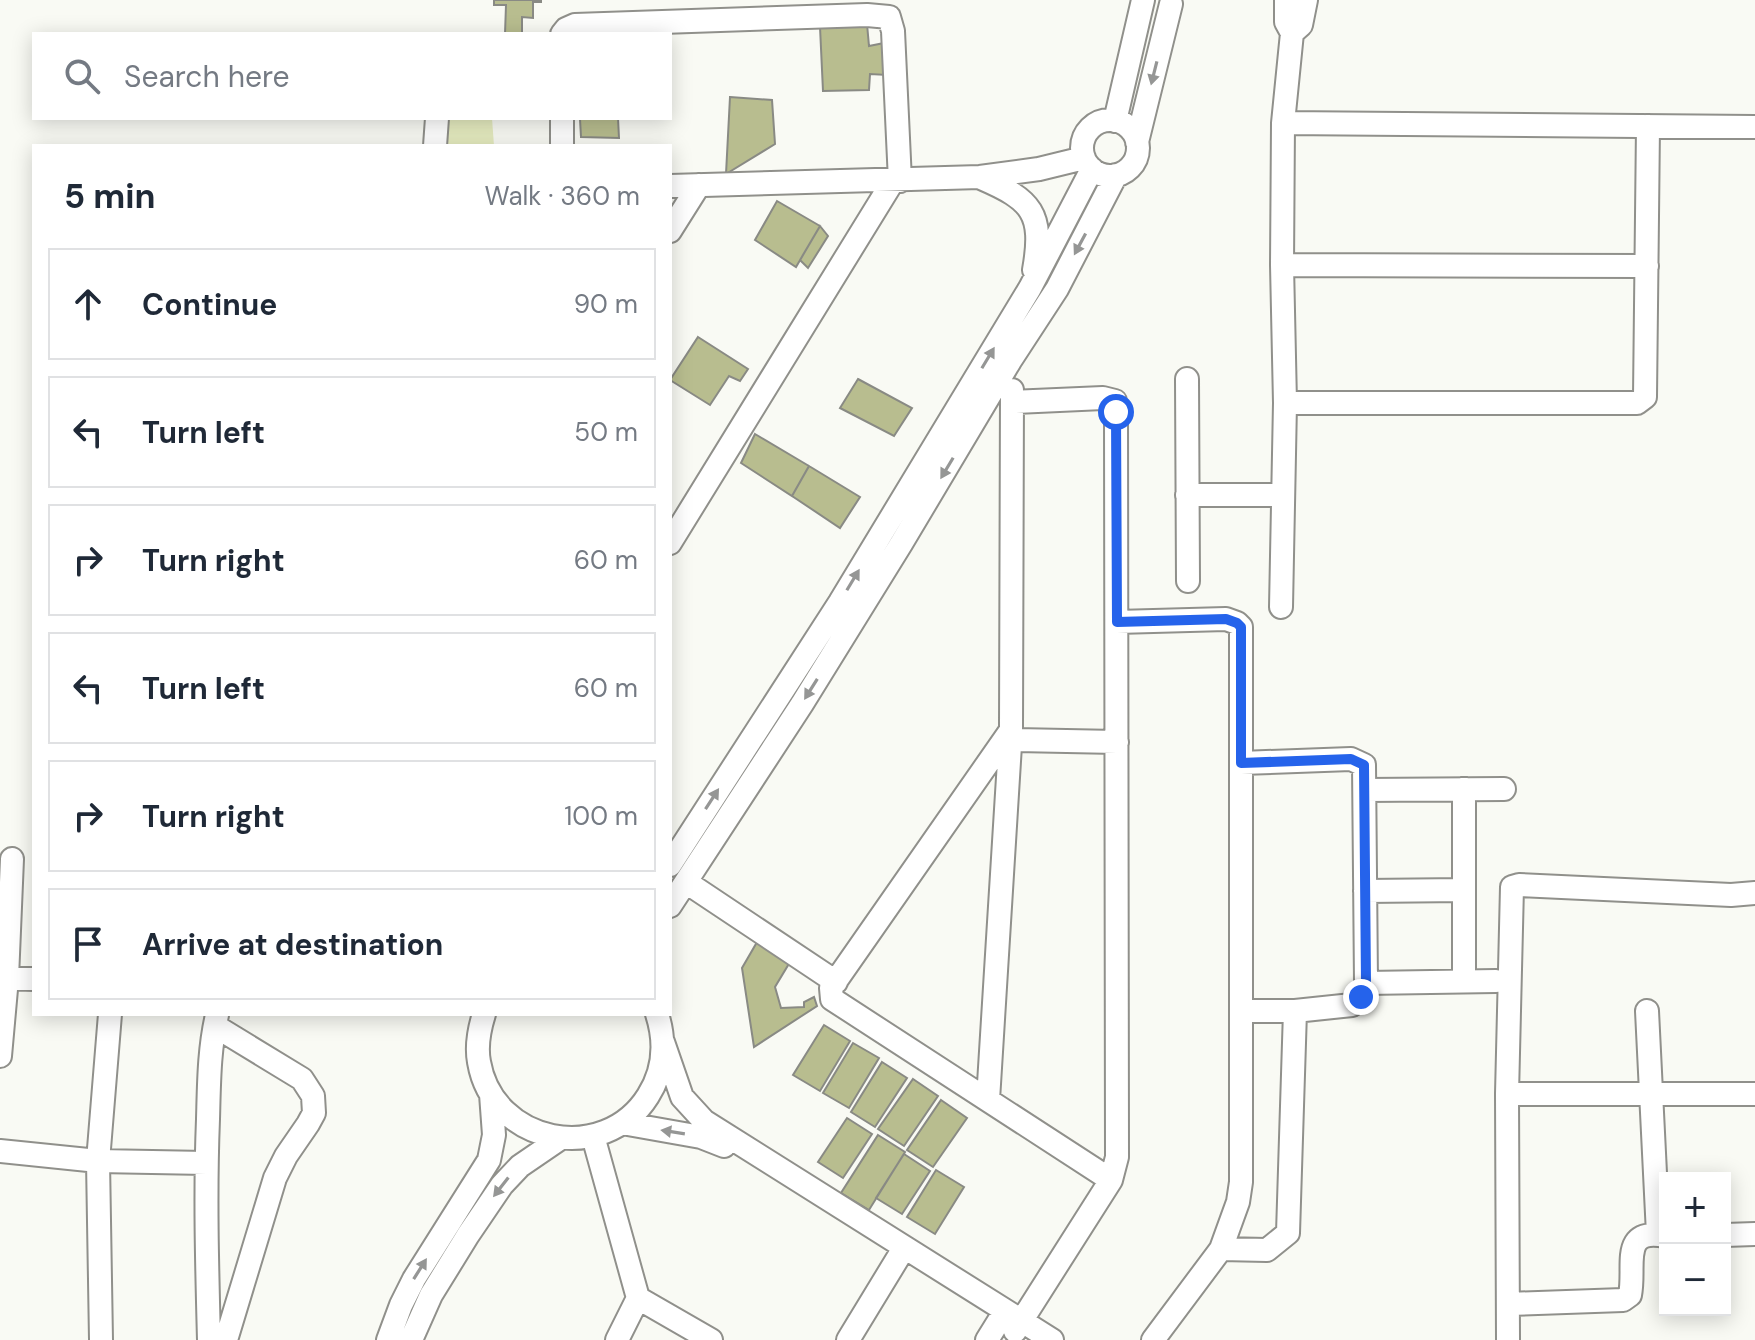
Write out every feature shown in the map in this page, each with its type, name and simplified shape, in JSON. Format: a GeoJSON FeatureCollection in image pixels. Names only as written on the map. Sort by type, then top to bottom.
{"type":"FeatureCollection","features":[{"type":"Feature","properties":{"kind":"street"},"geometry":{"type":"LineString","coordinates":[[1115,121],[1144,0],[1161,6],[1174,2]]}},
{"type":"Feature","properties":{"kind":"street"},"geometry":{"type":"LineString","coordinates":[[1281,607],[1285,403],[1283,123],[1292,33],[1286,22],[1286,0]]}},
{"type":"Feature","properties":{"kind":"street"},"geometry":{"type":"LineString","coordinates":[[1292,33],[1301,25],[1306,0]]}},
{"type":"Feature","properties":{"kind":"street"},"geometry":{"type":"LineString","coordinates":[[1137,142],[1129,128],[1115,121],[1105,121],[1089,130],[1083,148],[1088,163],[1099,174],[1116,175],[1131,167],[1136,159],[1137,142],[1174,2]]}},
{"type":"Feature","properties":{"kind":"street"},"geometry":{"type":"LineString","coordinates":[[564,32],[575,25],[867,15],[889,17],[893,31],[896,181],[672,540]]}},
{"type":"Feature","properties":{"kind":"street"},"geometry":{"type":"LineString","coordinates":[[435,144],[437,120]]}},
{"type":"Feature","properties":{"kind":"street"},"geometry":{"type":"LineString","coordinates":[[562,120],[562,144]]}},
{"type":"Feature","properties":{"kind":"street"},"geometry":{"type":"LineString","coordinates":[[1283,123],[1755,127]]}},
{"type":"Feature","properties":{"kind":"street"},"geometry":{"type":"LineString","coordinates":[[1285,403],[1637,403],[1645,397],[1648,126]]}},
{"type":"Feature","properties":{"kind":"street"},"geometry":{"type":"LineString","coordinates":[[672,186],[980,177],[1088,163]]}},
{"type":"Feature","properties":{"kind":"street"},"geometry":{"type":"LineString","coordinates":[[672,862],[840,602],[1033,283],[1088,163]]}},
{"type":"Feature","properties":{"kind":"street"},"geometry":{"type":"LineString","coordinates":[[672,903],[810,691],[1057,289],[1116,175]]}},
{"type":"Feature","properties":{"kind":"street"},"geometry":{"type":"LineString","coordinates":[[980,177],[1014,194],[1032,212],[1038,235],[1033,283]]}},
{"type":"Feature","properties":{"kind":"street"},"geometry":{"type":"LineString","coordinates":[[672,228],[699,185]]}},
{"type":"Feature","properties":{"kind":"street"},"geometry":{"type":"LineString","coordinates":[[1282,265],[1647,266]]}},
{"type":"Feature","properties":{"kind":"street"},"geometry":{"type":"LineString","coordinates":[[1033,283],[1057,289]]}},
{"type":"Feature","properties":{"kind":"street"},"geometry":{"type":"LineString","coordinates":[[988,1100],[1011,735],[1013,402],[1010,361]]}},
{"type":"Feature","properties":{"kind":"street"},"geometry":{"type":"LineString","coordinates":[[1187,379],[1188,581]]}},
{"type":"Feature","properties":{"kind":"street"},"geometry":{"type":"LineString","coordinates":[[1009,1327],[1111,1180],[1118,1136],[1115,401],[1103,398],[1013,402]]}},
{"type":"Feature","properties":{"kind":"street"},"geometry":{"type":"LineString","coordinates":[[1187,495],[1283,495]]}},
{"type":"Feature","properties":{"kind":"street"},"geometry":{"type":"LineString","coordinates":[[1117,622],[1226,619],[1241,627],[1241,1182],[1221,1249],[1153,1340]]}},
{"type":"Feature","properties":{"kind":"street"},"geometry":{"type":"LineString","coordinates":[[1011,735],[1117,742]]}},
{"type":"Feature","properties":{"kind":"street"},"geometry":{"type":"LineString","coordinates":[[1011,735],[836,982],[832,999],[1111,1180]]}},
{"type":"Feature","properties":{"kind":"street"},"geometry":{"type":"LineString","coordinates":[[1241,763],[1351,759],[1364,765],[1366,983],[1361,997],[1352,1005],[1295,1011],[1241,1011]]}},
{"type":"Feature","properties":{"kind":"street"},"geometry":{"type":"LineString","coordinates":[[1464,789],[1464,981]]}},
{"type":"Feature","properties":{"kind":"street"},"geometry":{"type":"LineString","coordinates":[[1365,790],[1504,789]]}},
{"type":"Feature","properties":{"kind":"street"},"geometry":{"type":"LineString","coordinates":[[0,1056],[12,859]]}},
{"type":"Feature","properties":{"kind":"street"},"geometry":{"type":"LineString","coordinates":[[686,882],[836,982]]}},
{"type":"Feature","properties":{"kind":"street"},"geometry":{"type":"LineString","coordinates":[[1508,1340],[1507,1094],[1511,889],[1513,886],[1731,895],[1755,893]]}},
{"type":"Feature","properties":{"kind":"street"},"geometry":{"type":"LineString","coordinates":[[1365,891],[1464,890]]}},
{"type":"Feature","properties":{"kind":"street"},"geometry":{"type":"LineString","coordinates":[[4,978],[32,979]]}},
{"type":"Feature","properties":{"kind":"street"},"geometry":{"type":"LineString","coordinates":[[1366,983],[1496,981]]}},
{"type":"Feature","properties":{"kind":"street"},"geometry":{"type":"LineString","coordinates":[[1221,1249],[1267,1250],[1288,1233],[1295,1011]]}},
{"type":"Feature","properties":{"kind":"street"},"geometry":{"type":"LineString","coordinates":[[1647,1011],[1659,1207]]}},
{"type":"Feature","properties":{"kind":"street"},"geometry":{"type":"LineString","coordinates":[[101,1340],[98,1161],[110,1016]]}},
{"type":"Feature","properties":{"kind":"street"},"geometry":{"type":"LineString","coordinates":[[657,1016],[682,1097],[704,1121],[1009,1327],[1052,1340]]}},
{"type":"Feature","properties":{"kind":"street"},"geometry":{"type":"LineString","coordinates":[[209,1340],[206,1163],[210,1056],[216,1020],[302,1079],[313,1096],[314,1113],[275,1178],[226,1340]]}},
{"type":"Feature","properties":{"kind":"street"},"geometry":{"type":"LineString","coordinates":[[477,1020],[479,1063],[491,1094],[501,1108],[528,1129],[561,1138],[593,1136],[634,1114],[653,1088],[662,1058],[663,1042]]}},
{"type":"Feature","properties":{"kind":"street"},"geometry":{"type":"LineString","coordinates":[[388,1340],[414,1279],[489,1160],[494,1135],[491,1094]]}},
{"type":"Feature","properties":{"kind":"street"},"geometry":{"type":"LineString","coordinates":[[1507,1094],[1755,1094]]}},
{"type":"Feature","properties":{"kind":"street"},"geometry":{"type":"LineString","coordinates":[[622,1123],[713,1141],[901,1252]]}},
{"type":"Feature","properties":{"kind":"street"},"geometry":{"type":"LineString","coordinates":[[593,1136],[638,1298],[617,1340]]}},
{"type":"Feature","properties":{"kind":"street"},"geometry":{"type":"LineString","coordinates":[[411,1340],[431,1295],[502,1185],[520,1166],[561,1138]]}},
{"type":"Feature","properties":{"kind":"street"},"geometry":{"type":"LineString","coordinates":[[0,1151],[98,1161],[206,1163]]}},
{"type":"Feature","properties":{"kind":"street"},"geometry":{"type":"LineString","coordinates":[[1731,1235],[1755,1234]]}},
{"type":"Feature","properties":{"kind":"street"},"geometry":{"type":"LineString","coordinates":[[1508,1304],[1623,1300],[1630,1295],[1632,1285],[1633,1246],[1641,1237],[1659,1235]]}},
{"type":"Feature","properties":{"kind":"street"},"geometry":{"type":"LineString","coordinates":[[848,1340],[901,1252]]}},
{"type":"Feature","properties":{"kind":"street"},"geometry":{"type":"LineString","coordinates":[[638,1298],[711,1340]]}},
{"type":"Feature","properties":{"kind":"green space"},"geometry":{"type":"Polygon","coordinates":[[[441,120],[492,120],[494,144],[439,144],[441,120]]]}},
{"type":"Feature","properties":{"kind":"building"},"geometry":{"type":"Polygon","coordinates":[[[494,0],[541,0],[533,2],[533,18],[522,17],[522,32],[505,32],[506,5],[494,5],[494,0]]]}},
{"type":"Feature","properties":{"kind":"building"},"geometry":{"type":"Polygon","coordinates":[[[867,24],[869,46],[884,43],[887,75],[870,74],[869,90],[823,91],[820,27],[867,24]]]}},
{"type":"Feature","properties":{"kind":"building"},"geometry":{"type":"Polygon","coordinates":[[[730,97],[772,100],[775,144],[726,174],[730,97]]]}},
{"type":"Feature","properties":{"kind":"building"},"geometry":{"type":"Polygon","coordinates":[[[580,120],[618,120],[619,138],[581,137],[580,120]]]}},
{"type":"Feature","properties":{"kind":"building"},"geometry":{"type":"Polygon","coordinates":[[[777,201],[820,226],[796,267],[755,240],[777,201]]]}},
{"type":"Feature","properties":{"kind":"building"},"geometry":{"type":"Polygon","coordinates":[[[820,226],[828,236],[808,268],[800,260],[820,226]]]}},
{"type":"Feature","properties":{"kind":"building"},"geometry":{"type":"Polygon","coordinates":[[[698,337],[748,369],[740,381],[729,376],[710,405],[672,381],[698,337]]]}},
{"type":"Feature","properties":{"kind":"building"},"geometry":{"type":"Polygon","coordinates":[[[858,379],[912,408],[894,436],[840,408],[858,379]]]}},
{"type":"Feature","properties":{"kind":"building"},"geometry":{"type":"Polygon","coordinates":[[[755,434],[809,466],[792,496],[741,463],[755,434]]]}},
{"type":"Feature","properties":{"kind":"building"},"geometry":{"type":"Polygon","coordinates":[[[809,466],[860,497],[840,528],[792,496],[809,466]]]}},
{"type":"Feature","properties":{"kind":"building"},"geometry":{"type":"Polygon","coordinates":[[[760,937],[793,957],[775,987],[781,1008],[804,1007],[804,1002],[814,997],[817,1006],[754,1047],[742,968],[760,937]]]}},
{"type":"Feature","properties":{"kind":"building"},"geometry":{"type":"Polygon","coordinates":[[[824,1025],[850,1041],[820,1091],[793,1075],[824,1025]]]}},
{"type":"Feature","properties":{"kind":"building"},"geometry":{"type":"Polygon","coordinates":[[[853,1043],[879,1058],[849,1108],[823,1093],[853,1043]]]}},
{"type":"Feature","properties":{"kind":"building"},"geometry":{"type":"Polygon","coordinates":[[[882,1062],[907,1078],[875,1127],[851,1112],[882,1062]]]}},
{"type":"Feature","properties":{"kind":"building"},"geometry":{"type":"Polygon","coordinates":[[[913,1079],[938,1096],[904,1146],[878,1129],[913,1079]]]}},
{"type":"Feature","properties":{"kind":"building"},"geometry":{"type":"Polygon","coordinates":[[[941,1100],[967,1118],[933,1167],[907,1150],[941,1100]]]}},
{"type":"Feature","properties":{"kind":"building"},"geometry":{"type":"Polygon","coordinates":[[[847,1118],[872,1134],[843,1178],[818,1162],[847,1118]]]}},
{"type":"Feature","properties":{"kind":"building"},"geometry":{"type":"Polygon","coordinates":[[[878,1135],[905,1152],[869,1210],[841,1193],[878,1135]]]}},
{"type":"Feature","properties":{"kind":"building"},"geometry":{"type":"Polygon","coordinates":[[[904,1154],[930,1171],[902,1214],[876,1198],[904,1154]]]}},
{"type":"Feature","properties":{"kind":"building"},"geometry":{"type":"Polygon","coordinates":[[[936,1170],[964,1187],[935,1234],[907,1217],[936,1170]]]}},
{"type":"Feature","properties":{"kind":"route"},"geometry":{"type":"LineString","coordinates":[[1116,412],[1117,622],[1226,619],[1241,627],[1241,763],[1351,759],[1364,765],[1366,983],[1361,997]]}}]}
